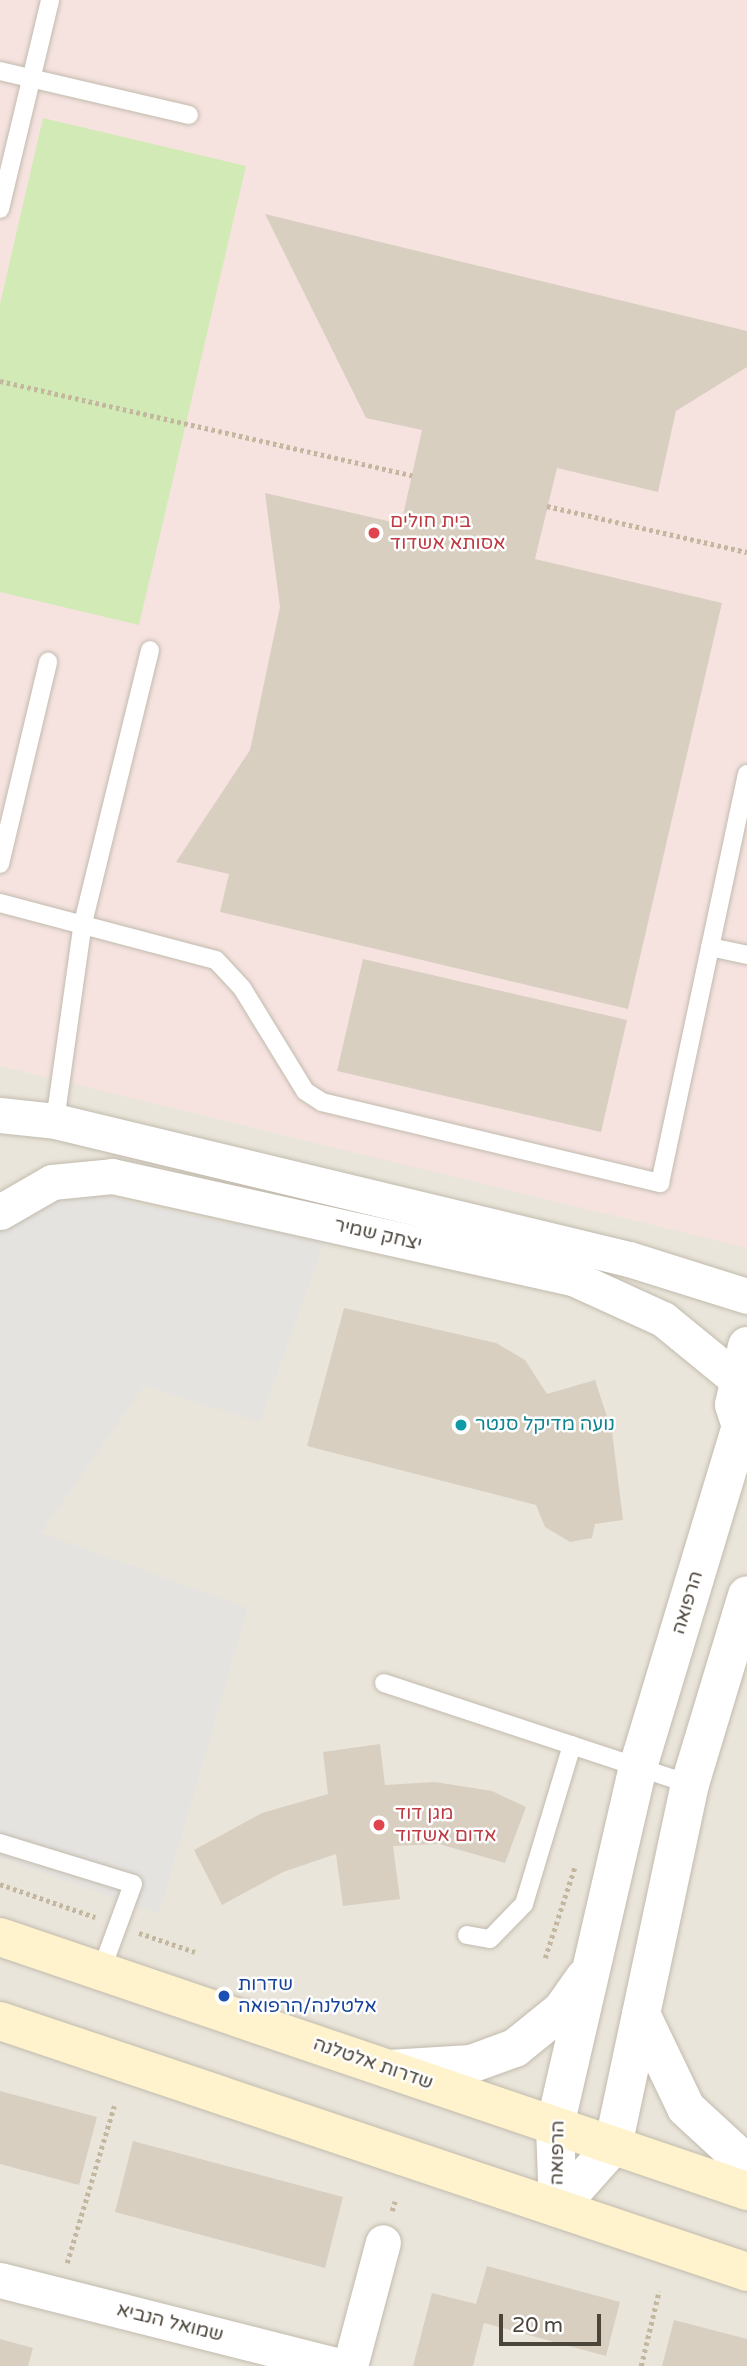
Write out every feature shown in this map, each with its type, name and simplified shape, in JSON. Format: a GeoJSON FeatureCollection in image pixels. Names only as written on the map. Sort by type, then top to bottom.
{"type":"FeatureCollection","features":[{"type":"Feature","properties":{"kind":"main road","name":"שדרות אלטלנה"},"geometry":{"type":"LineString","coordinates":[[0,1937],[747,2191]]}},
{"type":"Feature","properties":{"kind":"main road"},"geometry":{"type":"LineString","coordinates":[[0,2021],[747,2272]]}},
{"type":"Feature","properties":{"kind":"street","name":"יצחק שמיר"},"geometry":{"type":"LineString","coordinates":[[0,1115],[55,1121],[668,1268],[747,1296]]}},
{"type":"Feature","properties":{"kind":"street","name":"יצחק שמיר"},"geometry":{"type":"LineString","coordinates":[[0,1212],[52,1182],[112,1176],[573,1278],[663,1319],[741,1362]]}},
{"type":"Feature","properties":{"kind":"street"},"geometry":{"type":"LineString","coordinates":[[741,1362],[743,1438]]}},
{"type":"Feature","properties":{"kind":"street","name":"הרפואה"},"geometry":{"type":"LineString","coordinates":[[558,2208],[555,2126],[638,1767],[743,1438]]}},
{"type":"Feature","properties":{"kind":"street","name":"הרפואה"},"geometry":{"type":"LineString","coordinates":[[558,2208],[613,2146],[690,1784],[747,1595]]}},
{"type":"Feature","properties":{"kind":"street"},"geometry":{"type":"LineString","coordinates":[[388,2070],[471,2064],[515,2048],[562,2010],[591,1968]]}},
{"type":"Feature","properties":{"kind":"street"},"geometry":{"type":"LineString","coordinates":[[641,2014],[687,2108],[747,2164]]}},
{"type":"Feature","properties":{"kind":"street"},"geometry":{"type":"LineString","coordinates":[[350,2366],[383,2242]]}},
{"type":"Feature","properties":{"kind":"street","name":"שמואל הנביא"},"geometry":{"type":"LineString","coordinates":[[0,2280],[341,2366]]}},
{"type":"Feature","properties":{"kind":"lane"},"geometry":{"type":"LineString","coordinates":[[0,209],[50,0]]}},
{"type":"Feature","properties":{"kind":"lane"},"geometry":{"type":"LineString","coordinates":[[0,71],[189,114]]}},
{"type":"Feature","properties":{"kind":"lane"},"geometry":{"type":"LineString","coordinates":[[55,1121],[83,923],[150,650]]}},
{"type":"Feature","properties":{"kind":"lane"},"geometry":{"type":"LineString","coordinates":[[0,864],[7,806],[48,662]]}},
{"type":"Feature","properties":{"kind":"lane"},"geometry":{"type":"LineString","coordinates":[[0,903],[216,960],[242,988],[305,1090],[321,1102],[660,1183],[747,774]]}},
{"type":"Feature","properties":{"kind":"lane"},"geometry":{"type":"LineString","coordinates":[[710,947],[747,955]]}},
{"type":"Feature","properties":{"kind":"lane"},"geometry":{"type":"LineString","coordinates":[[384,1683],[690,1784]]}},
{"type":"Feature","properties":{"kind":"lane"},"geometry":{"type":"LineString","coordinates":[[467,1935],[489,1939],[524,1904],[572,1745]]}},
{"type":"Feature","properties":{"kind":"lane"},"geometry":{"type":"LineString","coordinates":[[0,1843],[133,1884],[101,1971]]}},
{"type":"Feature","properties":{"kind":"path"},"geometry":{"type":"LineString","coordinates":[[0,381],[412,475]]}},
{"type":"Feature","properties":{"kind":"path"},"geometry":{"type":"LineString","coordinates":[[547,506],[747,552]]}},
{"type":"Feature","properties":{"kind":"path"},"geometry":{"type":"LineString","coordinates":[[545,1958],[578,1858]]}},
{"type":"Feature","properties":{"kind":"path"},"geometry":{"type":"LineString","coordinates":[[58,2294],[114,2106]]}},
{"type":"Feature","properties":{"kind":"path"},"geometry":{"type":"LineString","coordinates":[[640,2366],[659,2291]]}},
{"type":"Feature","properties":{"kind":"shaded area"},"geometry":{"type":"Polygon","coordinates":[[[0,0],[747,0],[747,2366],[0,2366],[0,0]]]}},
{"type":"Feature","properties":{"kind":"shaded area","name":"בית חולים אסותא אשדוד"},"geometry":{"type":"Polygon","coordinates":[[[0,0],[747,0],[747,1248],[0,1066],[0,0]]]}},
{"type":"Feature","properties":{"kind":"shaded area"},"geometry":{"type":"Polygon","coordinates":[[[96,1194],[229,1224],[289,1222],[329,1229],[260,1422],[144,1386],[41,1533],[248,1608],[159,1914],[0,1857],[0,1227],[41,1198],[96,1194]]]}},
{"type":"Feature","properties":{"kind":"green space"},"geometry":{"type":"Polygon","coordinates":[[[43,118],[246,166],[139,625],[0,592],[0,304],[43,118]]]}},
{"type":"Feature","properties":{"kind":"building"},"geometry":{"type":"Polygon","coordinates":[[[265,214],[747,331],[747,367],[676,411],[658,492],[557,468],[535,559],[722,603],[628,1009],[220,912],[229,874],[176,862],[250,750],[280,607],[265,493],[401,524],[422,430],[366,418],[265,214]]]}},
{"type":"Feature","properties":{"kind":"building"},"geometry":{"type":"Polygon","coordinates":[[[363,959],[627,1020],[601,1132],[337,1071],[363,959]]]}},
{"type":"Feature","properties":{"kind":"building","name":"נועה מדיקל סנטר"},"geometry":{"type":"Polygon","coordinates":[[[344,1308],[496,1343],[525,1360],[547,1394],[595,1380],[612,1432],[623,1520],[595,1524],[592,1538],[570,1542],[545,1527],[536,1505],[307,1446],[344,1308]]]}},
{"type":"Feature","properties":{"kind":"building","name":"מגן דוד אדום אשדוד"},"geometry":{"type":"Polygon","coordinates":[[[380,1744],[385,1785],[435,1782],[492,1791],[526,1807],[505,1863],[439,1844],[393,1846],[400,1899],[343,1906],[336,1854],[283,1872],[222,1905],[194,1850],[262,1813],[328,1794],[323,1752],[380,1744]]]}},
{"type":"Feature","properties":{"kind":"building"},"geometry":{"type":"Polygon","coordinates":[[[0,2091],[97,2117],[79,2185],[0,2164],[0,2091]]]}},
{"type":"Feature","properties":{"kind":"building"},"geometry":{"type":"Polygon","coordinates":[[[133,2141],[343,2197],[325,2268],[115,2212],[133,2141]]]}},
{"type":"Feature","properties":{"kind":"building"},"geometry":{"type":"Polygon","coordinates":[[[487,2266],[620,2302],[606,2356],[484,2323],[473,2366],[413,2366],[432,2293],[476,2304],[487,2266]]]}},
{"type":"Feature","properties":{"kind":"building"},"geometry":{"type":"Polygon","coordinates":[[[674,2320],[747,2339],[747,2366],[662,2366],[674,2320]]]}},
{"type":"Feature","properties":{"kind":"building"},"geometry":{"type":"Polygon","coordinates":[[[0,2339],[33,2348],[28,2366],[0,2366],[0,2339]]]}},
{"type":"Feature","properties":{"kind":"place","name":"בית חולים אסותא אשדוד"},"geometry":{"type":"Point","coordinates":[374,533]}},
{"type":"Feature","properties":{"kind":"place","name":"נועה מדיקל סנטר"},"geometry":{"type":"Point","coordinates":[461,1425]}},
{"type":"Feature","properties":{"kind":"place","name":"מגן דוד אדום אשדוד"},"geometry":{"type":"Point","coordinates":[379,1825]}},
{"type":"Feature","properties":{"kind":"place","name":"שדרות אלטלנה/הרפואה"},"geometry":{"type":"Point","coordinates":[224,1996]}}]}
